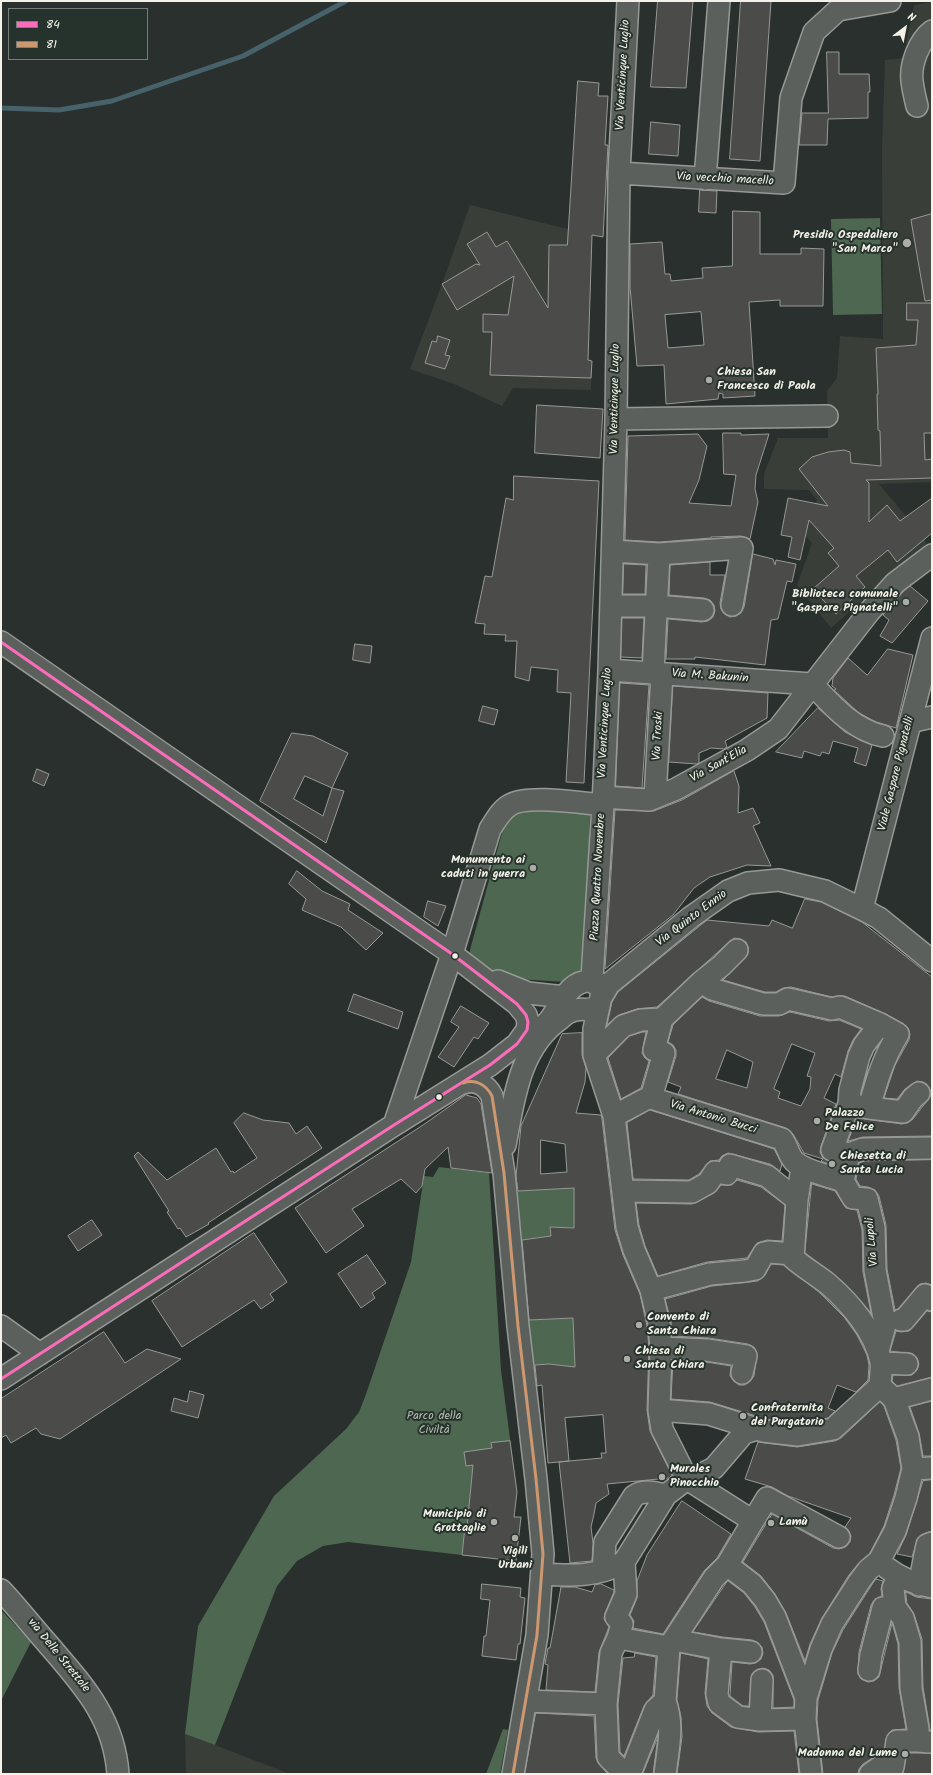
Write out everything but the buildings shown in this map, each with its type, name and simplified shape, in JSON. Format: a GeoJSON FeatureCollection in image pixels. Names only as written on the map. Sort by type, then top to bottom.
{"type":"FeatureCollection","features":[{"type":"Feature","properties":{"kind":"street","name":"Via Venticinque Luglio"},"geometry":{"type":"LineString","coordinates":[[603,801],[613,551],[619,173],[628,1]]}},
{"type":"Feature","properties":{"kind":"street"},"geometry":{"type":"LineString","coordinates":[[705,179],[719,1]]}},
{"type":"Feature","properties":{"kind":"street","name":"Via vecchio macello"},"geometry":{"type":"LineString","coordinates":[[619,173],[784,183],[791,98],[814,32],[838,10],[890,1]]}},
{"type":"Feature","properties":{"kind":"street"},"geometry":{"type":"LineString","coordinates":[[917,106],[912,81],[913,67],[918,51],[928,34],[932,31]]}},
{"type":"Feature","properties":{"kind":"street"},"geometry":{"type":"LineString","coordinates":[[616,419],[827,416]]}},
{"type":"Feature","properties":{"kind":"street"},"geometry":{"type":"LineString","coordinates":[[613,551],[659,554],[742,548],[732,605]]}},
{"type":"Feature","properties":{"kind":"street","name":"Via Troski"},"geometry":{"type":"LineString","coordinates":[[655,797],[659,554]]}},
{"type":"Feature","properties":{"kind":"street","name":"Via Sant'Elia"},"geometry":{"type":"LineString","coordinates":[[603,801],[649,800],[676,789],[747,750],[778,729],[869,612],[896,583],[932,555]]}},
{"type":"Feature","properties":{"kind":"street"},"geometry":{"type":"LineString","coordinates":[[611,606],[657,606],[703,610]]}},
{"type":"Feature","properties":{"kind":"street","name":"Viale Gaspare Pignatelli"},"geometry":{"type":"LineString","coordinates":[[862,909],[932,638]]}},
{"type":"Feature","properties":{"kind":"street"},"geometry":{"type":"LineString","coordinates":[[1,642],[459,960],[517,1004],[526,1015],[528,1022],[527,1030],[517,1044]]}},
{"type":"Feature","properties":{"kind":"street","name":"Via M. Bakunin"},"geometry":{"type":"LineString","coordinates":[[609,670],[812,684]]}},
{"type":"Feature","properties":{"kind":"street"},"geometry":{"type":"LineString","coordinates":[[812,684],[837,709],[859,727],[869,733],[883,736]]}},
{"type":"Feature","properties":{"kind":"street"},"geometry":{"type":"LineString","coordinates":[[910,722],[932,717]]}},
{"type":"Feature","properties":{"kind":"street","name":"Piazza Quattro Novembre"},"geometry":{"type":"LineString","coordinates":[[394,1125],[459,960],[484,844],[490,829],[501,812],[511,804],[529,799],[603,801],[599,987],[594,1029],[594,1055],[614,1116],[624,1207],[630,1239],[651,1290],[659,1324],[661,1348],[659,1410],[662,1429],[687,1479]]}},
{"type":"Feature","properties":{"kind":"street","name":"Via Quinto Ennio"},"geometry":{"type":"LineString","coordinates":[[599,987],[691,917],[728,891],[748,883],[779,880],[824,891],[862,909],[878,918],[932,961]]}},
{"type":"Feature","properties":{"kind":"street"},"geometry":{"type":"LineString","coordinates":[[614,1116],[646,1099],[651,1098],[664,1054],[654,1050],[662,1019],[737,950]]}},
{"type":"Feature","properties":{"kind":"street"},"geometry":{"type":"LineString","coordinates":[[459,960],[499,982],[528,993],[565,997]]}},
{"type":"Feature","properties":{"kind":"street"},"geometry":{"type":"LineString","coordinates":[[1,1379],[394,1125],[490,1065],[546,1024],[577,983],[586,981],[599,987],[589,1010],[574,1010],[559,1019],[536,1042],[513,1088],[508,1092],[501,1094],[486,1088],[483,1080],[484,1074],[490,1065]]}},
{"type":"Feature","properties":{"kind":"street"},"geometry":{"type":"LineString","coordinates":[[701,982],[712,989],[763,1004],[779,1004],[788,999],[832,1009],[840,1007],[880,1024],[898,1034],[886,1053],[869,1108]]}},
{"type":"Feature","properties":{"kind":"street"},"geometry":{"type":"LineString","coordinates":[[594,1055],[623,1026],[641,1020],[662,1019]]}},
{"type":"Feature","properties":{"kind":"street"},"geometry":{"type":"LineString","coordinates":[[808,1169],[843,1181],[840,1152],[849,1104],[850,1090],[859,1056],[864,1045],[880,1024]]}},
{"type":"Feature","properties":{"kind":"street"},"geometry":{"type":"LineString","coordinates":[[502,1159],[513,1101],[520,1075]]}},
{"type":"Feature","properties":{"kind":"street"},"geometry":{"type":"LineString","coordinates":[[463,1083],[471,1081],[481,1084],[492,1096],[502,1159],[518,1326],[536,1479],[543,1554],[537,1635],[513,1774]]}},
{"type":"Feature","properties":{"kind":"street"},"geometry":{"type":"LineString","coordinates":[[849,1104],[903,1112],[913,1098],[919,1093]]}},
{"type":"Feature","properties":{"kind":"street","name":"Via Antonio Bucci"},"geometry":{"type":"LineString","coordinates":[[651,1098],[782,1139],[790,1156],[808,1169]]}},
{"type":"Feature","properties":{"kind":"street"},"geometry":{"type":"LineString","coordinates":[[907,1364],[879,1357],[862,1321],[847,1302],[827,1284],[800,1265],[793,1258],[797,1200],[808,1169],[822,1149],[840,1152],[868,1148],[892,1147],[910,1149],[932,1147]]}},
{"type":"Feature","properties":{"kind":"street"},"geometry":{"type":"LineString","coordinates":[[622,1191],[692,1192],[708,1183],[715,1172],[727,1174],[730,1165],[767,1176],[797,1200]]}},
{"type":"Feature","properties":{"kind":"street","name":"Via Lupoli"},"geometry":{"type":"LineString","coordinates":[[843,1181],[853,1198],[868,1199],[875,1239],[875,1270],[891,1319],[885,1325],[879,1357],[887,1393]]}},
{"type":"Feature","properties":{"kind":"street"},"geometry":{"type":"LineString","coordinates":[[651,1290],[710,1274],[755,1269],[764,1253],[793,1254]]}},
{"type":"Feature","properties":{"kind":"street"},"geometry":{"type":"LineString","coordinates":[[891,1319],[904,1320],[925,1295]]}},
{"type":"Feature","properties":{"kind":"street"},"geometry":{"type":"LineString","coordinates":[[1,1326],[40,1354]]}},
{"type":"Feature","properties":{"kind":"street"},"geometry":{"type":"LineString","coordinates":[[661,1348],[707,1350],[746,1356],[742,1373]]}},
{"type":"Feature","properties":{"kind":"street"},"geometry":{"type":"LineString","coordinates":[[659,1410],[708,1414],[757,1430],[798,1435],[833,1429],[887,1393],[932,1389]]}},
{"type":"Feature","properties":{"kind":"street"},"geometry":{"type":"LineString","coordinates":[[811,1774],[805,1719],[806,1698],[821,1649],[832,1624],[859,1582],[868,1570],[879,1561],[895,1531],[906,1498],[923,1468],[887,1393]]}},
{"type":"Feature","properties":{"kind":"street"},"geometry":{"type":"LineString","coordinates":[[542,1574],[574,1576],[615,1568],[624,1562],[666,1495],[687,1479],[708,1472],[714,1468],[744,1433],[757,1430]]}},
{"type":"Feature","properties":{"kind":"street"},"geometry":{"type":"LineString","coordinates":[[708,1472],[705,1482],[707,1488],[712,1494]]}},
{"type":"Feature","properties":{"kind":"street"},"geometry":{"type":"LineString","coordinates":[[687,1479],[753,1521]]}},
{"type":"Feature","properties":{"kind":"street"},"geometry":{"type":"LineString","coordinates":[[603,1571],[604,1542],[634,1496],[639,1493],[647,1492],[666,1495]]}},
{"type":"Feature","properties":{"kind":"street"},"geometry":{"type":"LineString","coordinates":[[665,1774],[670,1732],[669,1713],[664,1701],[671,1644],[714,1578],[727,1565],[767,1498],[839,1537]]}},
{"type":"Feature","properties":{"kind":"street"},"geometry":{"type":"LineString","coordinates":[[879,1561],[898,1577],[926,1586],[928,1545],[932,1543]]}},
{"type":"Feature","properties":{"kind":"street"},"geometry":{"type":"LineString","coordinates":[[624,1562],[626,1594],[616,1617],[622,1624],[618,1638],[611,1653],[606,1704],[608,1757],[625,1774]]}},
{"type":"Feature","properties":{"kind":"street"},"geometry":{"type":"LineString","coordinates":[[727,1565],[752,1584],[776,1617],[806,1698]]}},
{"type":"Feature","properties":{"kind":"street"},"geometry":{"type":"LineString","coordinates":[[870,1774],[880,1767],[893,1767],[897,1741],[923,1742],[918,1730],[911,1688],[910,1642],[903,1618],[895,1607],[893,1588],[898,1577]]}},
{"type":"Feature","properties":{"kind":"street","name":"via Delle Strettole"},"geometry":{"type":"LineString","coordinates":[[1,1590],[19,1608],[84,1686],[105,1720],[117,1763],[118,1774]]}},
{"type":"Feature","properties":{"kind":"street"},"geometry":{"type":"LineString","coordinates":[[869,1670],[870,1655],[883,1608],[895,1607]]}},
{"type":"Feature","properties":{"kind":"street"},"geometry":{"type":"LineString","coordinates":[[618,1638],[751,1652]]}},
{"type":"Feature","properties":{"kind":"street"},"geometry":{"type":"LineString","coordinates":[[722,1649],[716,1694],[719,1703],[738,1717],[760,1720],[805,1719]]}},
{"type":"Feature","properties":{"kind":"street"},"geometry":{"type":"LineString","coordinates":[[760,1720],[762,1680]]}},
{"type":"Feature","properties":{"kind":"street"},"geometry":{"type":"LineString","coordinates":[[526,1701],[606,1704]]}},
{"type":"Feature","properties":{"kind":"street"},"geometry":{"type":"LineString","coordinates":[[630,1774],[655,1710],[664,1701]]}},
{"type":"Feature","properties":{"kind":"shaded area","name":"Presidio Ospedaliero \"San Marco\""},"geometry":{"type":"Polygon","coordinates":[[[932,2],[932,482],[879,484],[925,539],[926,544],[831,628],[797,585],[812,543],[803,533],[809,512],[817,500],[809,490],[764,489],[764,474],[778,438],[828,438],[827,391],[837,378],[840,336],[883,339],[882,149],[885,60],[903,58],[914,5],[932,2]]]}},
{"type":"Feature","properties":{"kind":"shaded area"},"geometry":{"type":"Polygon","coordinates":[[[470,205],[592,235],[588,360],[592,361],[591,390],[513,388],[502,406],[454,384],[410,369],[470,205]]]}},
{"type":"Feature","properties":{"kind":"shaded area"},"geometry":{"type":"Polygon","coordinates":[[[185,1734],[215,1745],[290,1774],[186,1774],[185,1734]]]}},
{"type":"Feature","properties":{"kind":"green space"},"geometry":{"type":"Polygon","coordinates":[[[880,218],[882,314],[833,315],[831,219],[880,218]]]}},
{"type":"Feature","properties":{"kind":"green space"},"geometry":{"type":"Polygon","coordinates":[[[526,808],[590,813],[585,955],[582,969],[567,982],[499,978],[470,955],[470,950],[503,829],[512,815],[526,808]]]}},
{"type":"Feature","properties":{"kind":"green space","name":"Parco della Civiltà"},"geometry":{"type":"Polygon","coordinates":[[[439,1167],[489,1173],[501,1370],[517,1492],[471,1487],[467,1527],[465,1527],[462,1555],[348,1542],[323,1546],[297,1561],[277,1586],[215,1745],[185,1734],[198,1626],[274,1496],[346,1429],[359,1412],[411,1262],[424,1176],[433,1177],[439,1167]]]}},
{"type":"Feature","properties":{"kind":"green space"},"geometry":{"type":"Polygon","coordinates":[[[574,1188],[580,1228],[550,1227],[551,1236],[520,1240],[515,1191],[574,1188]]]}},
{"type":"Feature","properties":{"kind":"green space"},"geometry":{"type":"Polygon","coordinates":[[[573,1318],[575,1367],[549,1364],[531,1365],[527,1320],[573,1318]]]}},
{"type":"Feature","properties":{"kind":"green space"},"geometry":{"type":"Polygon","coordinates":[[[1,1610],[31,1642],[1,1701],[1,1610]]]}},
{"type":"Feature","properties":{"kind":"green space"},"geometry":{"type":"Polygon","coordinates":[[[503,1729],[508,1730],[500,1774],[486,1774],[503,1729]]]}},
{"type":"Feature","properties":{"kind":"waterway"},"geometry":{"type":"LineString","coordinates":[[1,108],[59,110],[112,101],[243,56],[346,1]]}},
{"type":"Feature","properties":{"kind":"transit line","name":"84"},"geometry":{"type":"LineString","coordinates":[[1,642],[452,954],[517,1004],[526,1015],[528,1022],[527,1030],[517,1044],[490,1065],[394,1125],[1,1379]]}},
{"type":"Feature","properties":{"kind":"transit line","name":"81"},"geometry":{"type":"LineString","coordinates":[[463,1083],[476,1082],[487,1088],[492,1096],[504,1173],[518,1326],[536,1479],[543,1554],[537,1635],[513,1774]]}},
{"type":"Feature","properties":{"kind":"place","name":"Presidio Ospedaliero \"San Marco\""},"geometry":{"type":"Point","coordinates":[907,243]}},
{"type":"Feature","properties":{"kind":"place","name":"Chiesa San Francesco di Paola"},"geometry":{"type":"Point","coordinates":[709,380]}},
{"type":"Feature","properties":{"kind":"place","name":"Biblioteca comunale \"Gaspare Pignatelli\""},"geometry":{"type":"Point","coordinates":[906,602]}},
{"type":"Feature","properties":{"kind":"place","name":"Monumento ai caduti in guerra"},"geometry":{"type":"Point","coordinates":[533,868]}},
{"type":"Feature","properties":{"kind":"place","name":"Palazzo De Felice"},"geometry":{"type":"Point","coordinates":[817,1121]}},
{"type":"Feature","properties":{"kind":"place","name":"Chiesetta di Santa Lucia"},"geometry":{"type":"Point","coordinates":[832,1164]}},
{"type":"Feature","properties":{"kind":"place","name":"Convento di Santa Chiara"},"geometry":{"type":"Point","coordinates":[639,1325]}},
{"type":"Feature","properties":{"kind":"place","name":"Chiesa di Santa Chiara"},"geometry":{"type":"Point","coordinates":[627,1359]}},
{"type":"Feature","properties":{"kind":"place","name":"Confraternita del Purgatorio"},"geometry":{"type":"Point","coordinates":[743,1416]}},
{"type":"Feature","properties":{"kind":"place","name":"Murales Pinocchio"},"geometry":{"type":"Point","coordinates":[662,1477]}},
{"type":"Feature","properties":{"kind":"place","name":"Municipio di Grottaglie"},"geometry":{"type":"Point","coordinates":[494,1522]}},
{"type":"Feature","properties":{"kind":"place","name":"Lamù"},"geometry":{"type":"Point","coordinates":[771,1523]}},
{"type":"Feature","properties":{"kind":"place","name":"Vigili Urbani"},"geometry":{"type":"Point","coordinates":[515,1538]}},
{"type":"Feature","properties":{"kind":"place","name":"Madonna del Lume"},"geometry":{"type":"Point","coordinates":[905,1754]}}]}
